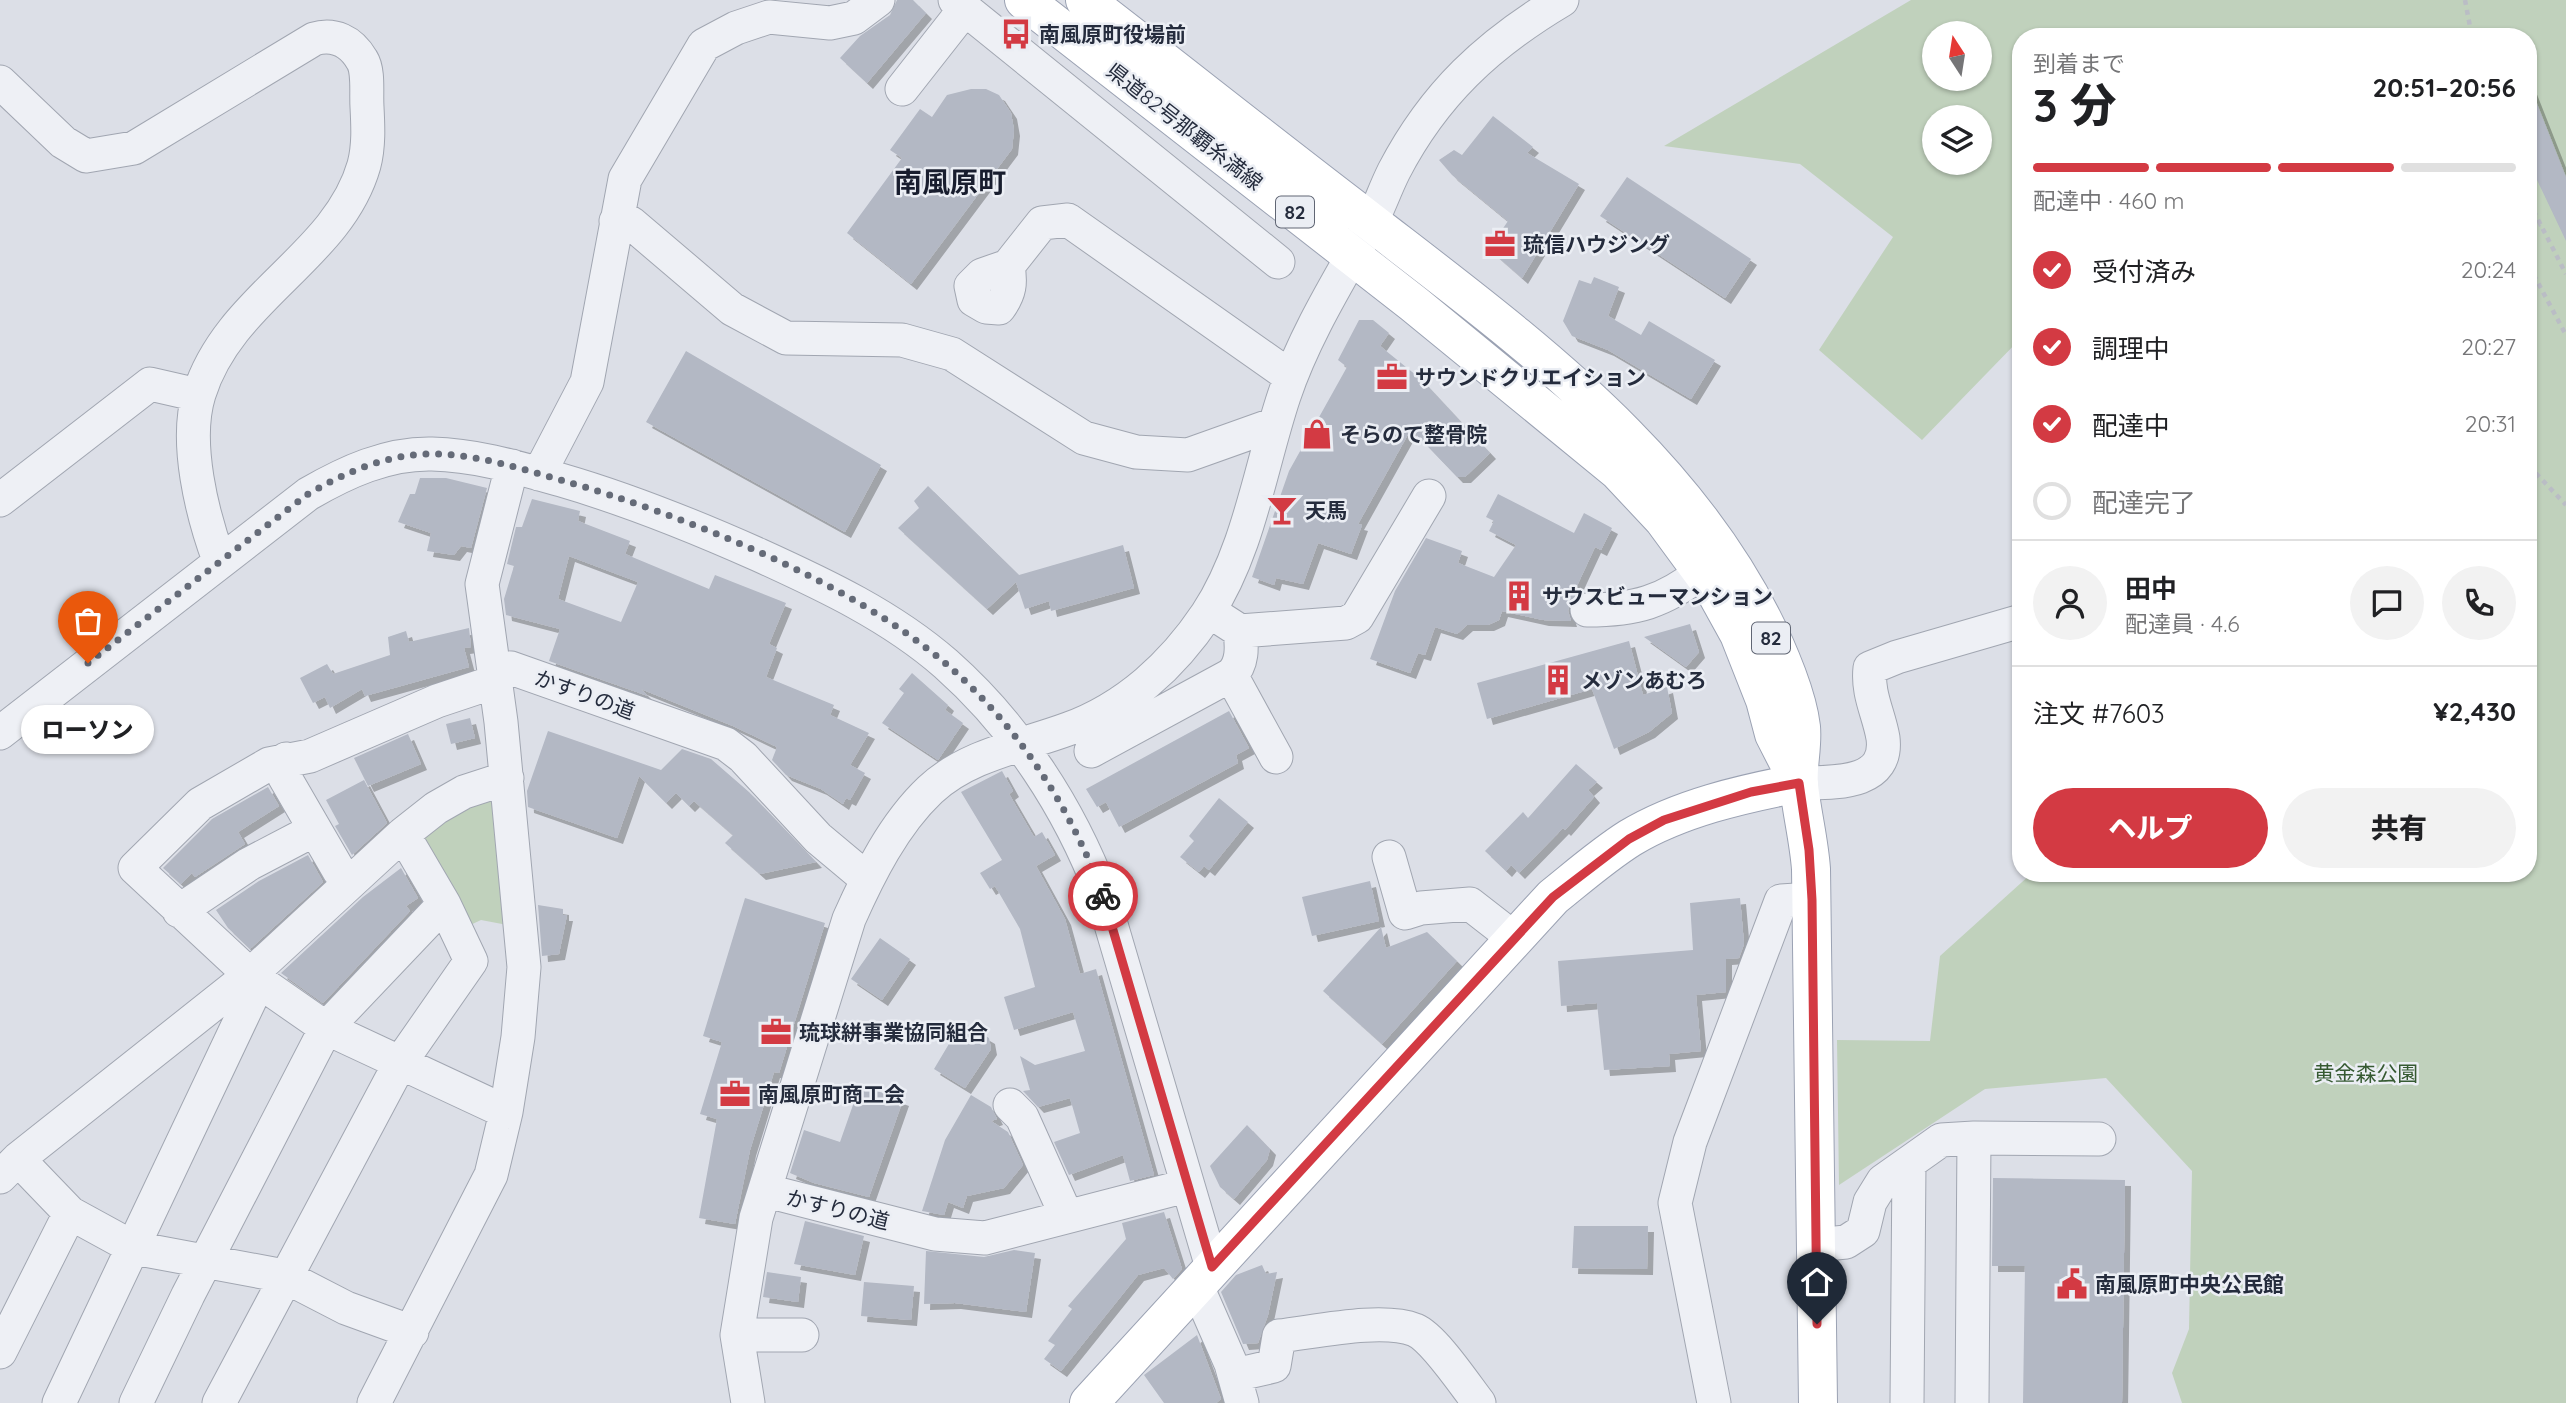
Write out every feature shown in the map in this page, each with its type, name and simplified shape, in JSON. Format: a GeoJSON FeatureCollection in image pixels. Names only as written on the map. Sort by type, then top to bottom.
{"type":"FeatureCollection","features":[{"type":"Feature","properties":{"kind":"main road","name":"県道82号那覇糸満線"},"geometry":{"type":"LineString","coordinates":[[1024,0],[1352,256],[1618,471],[1663,519],[1702,572],[1739,634],[1765,700],[1774,734],[1799,783]]}},
{"type":"Feature","properties":{"kind":"main road","name":"県道82号那覇糸満線"},"geometry":{"type":"LineString","coordinates":[[1085,0],[1477,303],[1577,388],[1656,465],[1694,509],[1730,559],[1766,624],[1788,677],[1801,727],[1799,783]]}},
{"type":"Feature","properties":{"kind":"main road"},"geometry":{"type":"LineString","coordinates":[[1089,1403],[1553,897],[1629,839],[1664,820],[1735,797],[1799,783],[1809,850],[1812,900],[1818,1403]]}},
{"type":"Feature","properties":{"kind":"street"},"geometry":{"type":"LineString","coordinates":[[374,1403],[491,1175],[506,1112],[524,967],[496,674],[482,584],[526,470],[587,382],[625,179],[704,45],[736,28],[769,17],[830,23],[854,18],[878,0]]}},
{"type":"Feature","properties":{"kind":"street","name":"かすりの道"},"geometry":{"type":"LineString","coordinates":[[1186,1186],[985,1238],[935,1234],[767,1191],[849,919],[867,879],[910,813],[931,788],[997,750],[1090,721],[1115,707],[1163,669],[1209,611],[1240,545],[1291,377],[1395,170],[1435,105],[1466,70],[1499,40],[1562,0]]}},
{"type":"Feature","properties":{"kind":"street"},"geometry":{"type":"LineString","coordinates":[[902,89],[957,19],[957,2]]}},
{"type":"Feature","properties":{"kind":"street"},"geometry":{"type":"LineString","coordinates":[[957,2],[1278,262]]}},
{"type":"Feature","properties":{"kind":"street"},"geometry":{"type":"LineString","coordinates":[[0,82],[63,142],[86,156],[134,148],[314,39],[327,35],[341,39],[355,49],[364,63],[369,135],[364,164],[351,197],[320,240],[238,321],[209,368],[198,395],[192,426],[193,452],[219,560]]}},
{"type":"Feature","properties":{"kind":"street"},"geometry":{"type":"LineString","coordinates":[[1008,266],[1042,223],[1068,220],[1291,377]]}},
{"type":"Feature","properties":{"kind":"street"},"geometry":{"type":"LineString","coordinates":[[616,221],[631,223],[732,309],[786,338],[902,340],[952,354],[1084,438],[1136,452],[1188,456],[1275,424]]}},
{"type":"Feature","properties":{"kind":"street"},"geometry":{"type":"LineString","coordinates":[[0,500],[150,384],[198,395]]}},
{"type":"Feature","properties":{"kind":"street"},"geometry":{"type":"LineString","coordinates":[[0,733],[219,560],[308,494],[345,472],[377,462],[429,454],[473,456],[616,496],[693,525],[838,591],[898,628],[945,663],[1022,744],[1088,855],[1102,894],[1186,1186],[1204,1276],[1238,1389],[1274,1366],[1279,1336],[1383,1326],[1415,1330],[1429,1341],[1479,1403]]}},
{"type":"Feature","properties":{"kind":"street"},"geometry":{"type":"LineString","coordinates":[[1209,611],[1240,631],[1346,623],[1357,617],[1429,496]]}},
{"type":"Feature","properties":{"kind":"street"},"geometry":{"type":"LineString","coordinates":[[1587,610],[1639,607],[1669,595],[1702,572]]}},
{"type":"Feature","properties":{"kind":"street"},"geometry":{"type":"LineString","coordinates":[[1799,783],[1848,782],[1862,778],[1876,767],[1883,741],[1870,694],[1870,668],[1897,657],[2012,624]]}},
{"type":"Feature","properties":{"kind":"street"},"geometry":{"type":"LineString","coordinates":[[1091,751],[1236,671],[1241,654],[1240,631]]}},
{"type":"Feature","properties":{"kind":"street","name":"かすりの道"},"geometry":{"type":"LineString","coordinates":[[496,674],[511,668],[726,744],[743,758],[786,808],[867,879]]}},
{"type":"Feature","properties":{"kind":"street"},"geometry":{"type":"LineString","coordinates":[[496,674],[326,750],[269,764],[200,804],[135,868],[255,978],[326,1028],[506,1112]]}},
{"type":"Feature","properties":{"kind":"street"},"geometry":{"type":"LineString","coordinates":[[1231,675],[1276,757]]}},
{"type":"Feature","properties":{"kind":"street"},"geometry":{"type":"LineString","coordinates":[[286,759],[284,776],[339,871],[351,882]]}},
{"type":"Feature","properties":{"kind":"street"},"geometry":{"type":"LineString","coordinates":[[412,1332],[346,1308],[284,1276],[134,1248],[70,1213],[9,1168],[255,978],[403,834],[464,792],[507,778]]}},
{"type":"Feature","properties":{"kind":"street"},"geometry":{"type":"LineString","coordinates":[[179,911],[249,864],[314,830]]}},
{"type":"Feature","properties":{"kind":"street"},"geometry":{"type":"LineString","coordinates":[[219,1403],[284,1276],[400,1063],[471,961],[444,904],[403,834]]}},
{"type":"Feature","properties":{"kind":"street"},"geometry":{"type":"LineString","coordinates":[[1389,857],[1405,913],[1421,908],[1470,904],[1515,939]]}},
{"type":"Feature","properties":{"kind":"street"},"geometry":{"type":"LineString","coordinates":[[1714,1403],[1675,1203],[1690,1142],[1781,901],[1812,900]]}},
{"type":"Feature","properties":{"kind":"street"},"geometry":{"type":"LineString","coordinates":[[136,1403],[205,1262],[326,1028],[444,904]]}},
{"type":"Feature","properties":{"kind":"street"},"geometry":{"type":"LineString","coordinates":[[59,1403],[134,1248],[255,978]]}},
{"type":"Feature","properties":{"kind":"street"},"geometry":{"type":"LineString","coordinates":[[1010,1105],[1022,1117],[1066,1215]]}},
{"type":"Feature","properties":{"kind":"street"},"geometry":{"type":"LineString","coordinates":[[1972,1403],[1975,1138]]}},
{"type":"Feature","properties":{"kind":"street"},"geometry":{"type":"LineString","coordinates":[[1816,1245],[1846,1242],[1863,1231],[1870,1202],[1883,1181],[1941,1140],[2099,1139]]}},
{"type":"Feature","properties":{"kind":"street"},"geometry":{"type":"LineString","coordinates":[[1907,1403],[1909,1163]]}},
{"type":"Feature","properties":{"kind":"street"},"geometry":{"type":"LineString","coordinates":[[748,1403],[737,1335],[756,1218],[767,1191]]}},
{"type":"Feature","properties":{"kind":"street"},"geometry":{"type":"LineString","coordinates":[[0,1352],[70,1213]]}},
{"type":"Feature","properties":{"kind":"street"},"geometry":{"type":"LineString","coordinates":[[737,1335],[802,1335]]}},
{"type":"Feature","properties":{"kind":"path"},"geometry":{"type":"LineString","coordinates":[[2465,0],[2470,28]]}},
{"type":"Feature","properties":{"kind":"path"},"geometry":{"type":"LineString","coordinates":[[2537,218],[2566,274]]}},
{"type":"Feature","properties":{"kind":"path"},"geometry":{"type":"LineString","coordinates":[[2537,281],[2566,335]]}},
{"type":"Feature","properties":{"kind":"path"},"geometry":{"type":"LineString","coordinates":[[2537,474],[2566,505]]}},
{"type":"Feature","properties":{"kind":"green space","name":"黄金森公園"},"geometry":{"type":"Polygon","coordinates":[[[1911,0],[2566,0],[2566,1403],[2182,1403],[2172,1373],[2189,1329],[2192,1171],[2106,1078],[1985,1089],[1839,1185],[1837,1040],[1930,1041],[1940,956],[2022,882],[2537,882],[2537,28],[2012,28],[2012,347],[1922,440],[1819,350],[1893,237],[1800,164],[1664,146],[1911,0]]]}},
{"type":"Feature","properties":{"kind":"green space"},"geometry":{"type":"Polygon","coordinates":[[[487,799],[497,802],[513,926],[481,920],[466,927],[421,843],[427,826],[487,799]]]}},
{"type":"Feature","properties":{"kind":"building"},"geometry":{"type":"Polygon","coordinates":[[[897,0],[913,0],[926,13],[867,83],[840,58],[860,36],[890,15],[897,0]]]}},
{"type":"Feature","properties":{"kind":"building"},"geometry":{"type":"Polygon","coordinates":[[[971,89],[986,89],[999,95],[1011,113],[1014,130],[1012,149],[911,284],[847,233],[902,158],[890,150],[920,109],[932,117],[947,95],[971,89]]]}},
{"type":"Feature","properties":{"kind":"building"},"geometry":{"type":"Polygon","coordinates":[[[2537,104],[2566,177],[2566,241],[2537,180],[2537,104]]]}},
{"type":"Feature","properties":{"kind":"building"},"geometry":{"type":"Polygon","coordinates":[[[1493,116],[1533,147],[1527,153],[1579,184],[1522,278],[1489,249],[1508,221],[1452,175],[1439,160],[1454,150],[1462,155],[1493,116]]]}},
{"type":"Feature","properties":{"kind":"building"},"geometry":{"type":"Polygon","coordinates":[[[1627,177],[1751,259],[1725,298],[1600,216],[1627,177]]]}},
{"type":"Feature","properties":{"kind":"building"},"geometry":{"type":"Polygon","coordinates":[[[1594,277],[1619,287],[1608,316],[1641,335],[1649,321],[1715,360],[1691,399],[1608,350],[1572,336],[1563,321],[1579,280],[1591,284],[1594,277]]]}},
{"type":"Feature","properties":{"kind":"building"},"geometry":{"type":"Polygon","coordinates":[[[1359,320],[1373,320],[1389,333],[1380,346],[1422,380],[1490,453],[1465,477],[1457,477],[1411,429],[1358,524],[1362,525],[1351,554],[1318,543],[1303,584],[1276,578],[1274,585],[1252,577],[1289,471],[1347,367],[1338,360],[1359,320]]]}},
{"type":"Feature","properties":{"kind":"building"},"geometry":{"type":"Polygon","coordinates":[[[686,351],[881,465],[845,532],[646,422],[686,351]]]}},
{"type":"Feature","properties":{"kind":"building"},"geometry":{"type":"Polygon","coordinates":[[[420,478],[446,478],[487,488],[471,548],[461,546],[454,555],[427,551],[431,533],[398,522],[410,494],[415,494],[420,478]]]}},
{"type":"Feature","properties":{"kind":"building"},"geometry":{"type":"Polygon","coordinates":[[[928,486],[1019,575],[1123,545],[1134,588],[1051,611],[1049,601],[1025,609],[1016,582],[987,609],[898,528],[919,508],[914,501],[928,486]]]}},
{"type":"Feature","properties":{"kind":"building"},"geometry":{"type":"Polygon","coordinates":[[[1498,494],[1574,533],[1584,513],[1612,528],[1601,550],[1595,547],[1575,590],[1581,592],[1570,601],[1568,611],[1571,621],[1543,620],[1502,611],[1499,620],[1488,625],[1467,625],[1457,634],[1435,627],[1425,655],[1418,653],[1410,673],[1370,659],[1395,591],[1426,538],[1462,551],[1458,563],[1494,577],[1516,545],[1489,531],[1494,521],[1486,517],[1498,494]]]}},
{"type":"Feature","properties":{"kind":"building"},"geometry":{"type":"Polygon","coordinates":[[[532,499],[580,511],[578,521],[630,541],[625,554],[709,589],[715,575],[786,603],[769,644],[777,648],[766,677],[834,705],[830,715],[869,733],[850,765],[865,773],[850,800],[846,798],[843,804],[821,789],[786,775],[772,760],[777,747],[733,726],[641,689],[648,696],[549,661],[560,629],[506,615],[504,599],[514,566],[507,564],[516,527],[522,527],[532,499]],[[569,556],[558,599],[621,622],[638,582],[569,556]]]}},
{"type":"Feature","properties":{"kind":"building"},"geometry":{"type":"Polygon","coordinates":[[[1690,624],[1699,652],[1686,667],[1644,637],[1690,624]]]}},
{"type":"Feature","properties":{"kind":"building"},"geometry":{"type":"Polygon","coordinates":[[[469,628],[471,647],[464,648],[469,667],[365,696],[362,689],[330,708],[325,697],[313,703],[300,678],[327,664],[333,674],[390,655],[388,637],[406,631],[409,642],[469,628]]]}},
{"type":"Feature","properties":{"kind":"building","name":"メゾンあむろ"},"geometry":{"type":"Polygon","coordinates":[[[1629,641],[1643,695],[1667,687],[1672,713],[1649,732],[1614,749],[1592,689],[1487,719],[1477,683],[1629,641]]]}},
{"type":"Feature","properties":{"kind":"building"},"geometry":{"type":"Polygon","coordinates":[[[912,673],[948,705],[945,710],[963,723],[938,760],[882,723],[904,693],[899,689],[912,673]]]}},
{"type":"Feature","properties":{"kind":"building"},"geometry":{"type":"Polygon","coordinates":[[[1229,711],[1249,748],[1236,755],[1238,763],[1119,827],[1106,802],[1097,807],[1086,789],[1229,711]]]}},
{"type":"Feature","properties":{"kind":"building"},"geometry":{"type":"Polygon","coordinates":[[[470,718],[475,738],[451,744],[446,724],[470,718]]]}},
{"type":"Feature","properties":{"kind":"building"},"geometry":{"type":"Polygon","coordinates":[[[548,731],[661,770],[682,749],[711,759],[749,792],[816,862],[760,874],[725,843],[733,835],[694,801],[689,806],[676,793],[666,803],[639,776],[617,838],[528,807],[527,791],[548,731]]]}},
{"type":"Feature","properties":{"kind":"building"},"geometry":{"type":"Polygon","coordinates":[[[408,734],[421,764],[368,786],[354,758],[408,734]]]}},
{"type":"Feature","properties":{"kind":"building"},"geometry":{"type":"Polygon","coordinates":[[[1576,764],[1597,782],[1588,790],[1594,797],[1565,830],[1563,828],[1519,873],[1511,865],[1506,871],[1485,851],[1523,812],[1528,818],[1576,764]]]}},
{"type":"Feature","properties":{"kind":"building"},"geometry":{"type":"Polygon","coordinates":[[[1002,771],[1013,791],[1009,794],[1034,837],[1042,832],[1055,855],[1036,866],[1065,919],[1080,974],[1096,969],[1154,1175],[1130,1181],[1123,1155],[1069,1175],[1054,1142],[1080,1133],[1070,1098],[1038,1107],[1023,1091],[1030,1090],[1020,1056],[1035,1065],[1085,1051],[1073,1012],[1014,1030],[1004,997],[1035,987],[1020,929],[995,886],[990,889],[980,873],[1002,860],[961,792],[1002,771]]]}},
{"type":"Feature","properties":{"kind":"building"},"geometry":{"type":"Polygon","coordinates":[[[364,780],[387,823],[352,855],[335,826],[339,824],[326,800],[364,780]]]}},
{"type":"Feature","properties":{"kind":"building"},"geometry":{"type":"Polygon","coordinates":[[[268,787],[279,806],[238,832],[245,844],[195,877],[192,873],[181,884],[163,868],[212,819],[268,787]]]}},
{"type":"Feature","properties":{"kind":"building"},"geometry":{"type":"Polygon","coordinates":[[[1219,798],[1248,822],[1209,870],[1204,866],[1199,872],[1180,857],[1194,841],[1189,836],[1219,798]]]}},
{"type":"Feature","properties":{"kind":"building"},"geometry":{"type":"Polygon","coordinates":[[[308,855],[323,882],[250,949],[228,928],[216,910],[259,881],[308,855]]]}},
{"type":"Feature","properties":{"kind":"building"},"geometry":{"type":"Polygon","coordinates":[[[401,868],[418,898],[406,906],[410,911],[323,1003],[281,973],[363,897],[401,868]]]}},
{"type":"Feature","properties":{"kind":"building"},"geometry":{"type":"Polygon","coordinates":[[[1370,881],[1379,921],[1312,936],[1302,897],[1370,881]]]}},
{"type":"Feature","properties":{"kind":"building"},"geometry":{"type":"Polygon","coordinates":[[[745,898],[825,923],[779,1073],[774,1072],[750,1150],[735,1224],[699,1218],[717,1119],[700,1114],[722,1042],[703,1036],[745,898]]]}},
{"type":"Feature","properties":{"kind":"building"},"geometry":{"type":"Polygon","coordinates":[[[1740,898],[1744,944],[1739,958],[1726,959],[1726,992],[1696,995],[1701,1051],[1669,1054],[1670,1066],[1604,1070],[1597,1003],[1561,1006],[1558,961],[1693,950],[1690,903],[1740,898]]]}},
{"type":"Feature","properties":{"kind":"building"},"geometry":{"type":"Polygon","coordinates":[[[538,905],[563,909],[563,915],[567,915],[559,954],[542,956],[538,905]]]}},
{"type":"Feature","properties":{"kind":"building"},"geometry":{"type":"Polygon","coordinates":[[[1381,927],[1386,948],[1427,932],[1457,961],[1382,1044],[1323,991],[1381,927]]]}},
{"type":"Feature","properties":{"kind":"building"},"geometry":{"type":"Polygon","coordinates":[[[880,938],[910,959],[882,1000],[851,979],[880,938]]]}},
{"type":"Feature","properties":{"kind":"building"},"geometry":{"type":"Polygon","coordinates":[[[962,1022],[989,1038],[991,1049],[965,1088],[934,1069],[962,1022]]]}},
{"type":"Feature","properties":{"kind":"building"},"geometry":{"type":"Polygon","coordinates":[[[860,1085],[903,1100],[869,1197],[814,1183],[790,1173],[804,1130],[840,1142],[860,1085]]]}},
{"type":"Feature","properties":{"kind":"building"},"geometry":{"type":"Polygon","coordinates":[[[971,1095],[991,1107],[997,1119],[991,1121],[1008,1132],[1023,1165],[1004,1188],[967,1196],[963,1208],[948,1202],[944,1215],[922,1211],[945,1140],[971,1095]]]}},
{"type":"Feature","properties":{"kind":"building"},"geometry":{"type":"Polygon","coordinates":[[[1247,1125],[1270,1149],[1267,1160],[1234,1199],[1220,1187],[1210,1166],[1247,1125]]]}},
{"type":"Feature","properties":{"kind":"building"},"geometry":{"type":"Polygon","coordinates":[[[1993,1178],[2125,1180],[2122,1403],[2023,1403],[2025,1266],[1992,1266],[1993,1178]]]}},
{"type":"Feature","properties":{"kind":"building"},"geometry":{"type":"Polygon","coordinates":[[[1164,1212],[1182,1269],[1173,1279],[1164,1268],[1138,1275],[1061,1371],[1044,1359],[1055,1345],[1048,1341],[1072,1309],[1068,1306],[1126,1239],[1122,1223],[1164,1212]]]}},
{"type":"Feature","properties":{"kind":"building"},"geometry":{"type":"Polygon","coordinates":[[[805,1221],[864,1236],[855,1275],[794,1264],[805,1221]]]}},
{"type":"Feature","properties":{"kind":"building"},"geometry":{"type":"Polygon","coordinates":[[[1574,1226],[1648,1226],[1647,1269],[1572,1268],[1574,1226]]]}},
{"type":"Feature","properties":{"kind":"building"},"geometry":{"type":"Polygon","coordinates":[[[1014,1250],[1035,1253],[1026,1312],[955,1303],[924,1304],[926,1251],[984,1257],[1014,1250]]]}},
{"type":"Feature","properties":{"kind":"building"},"geometry":{"type":"Polygon","coordinates":[[[1262,1265],[1266,1274],[1277,1272],[1268,1315],[1258,1343],[1243,1344],[1221,1292],[1236,1275],[1262,1265]]]}},
{"type":"Feature","properties":{"kind":"building"},"geometry":{"type":"Polygon","coordinates":[[[767,1272],[801,1277],[798,1302],[763,1297],[767,1272]]]}},
{"type":"Feature","properties":{"kind":"building"},"geometry":{"type":"Polygon","coordinates":[[[864,1282],[914,1286],[911,1320],[861,1316],[864,1282]]]}},
{"type":"Feature","properties":{"kind":"building"},"geometry":{"type":"Polygon","coordinates":[[[1197,1335],[1221,1399],[1216,1403],[1164,1403],[1144,1375],[1197,1335]]]}},
{"type":"Feature","properties":{"kind":"way so far"},"geometry":{"type":"LineString","coordinates":[[88,663],[219,560],[308,494],[345,472],[387,459],[429,454],[473,456],[616,496],[693,525],[838,591],[898,628],[945,663],[1022,744],[1088,855],[1103,896]]}},
{"type":"Feature","properties":{"kind":"place","name":"南風原町役場前"},"geometry":{"type":"Point","coordinates":[1016,34]}},
{"type":"Feature","properties":{"kind":"place","name":"琉信ハウジング"},"geometry":{"type":"Point","coordinates":[1500,244]}},
{"type":"Feature","properties":{"kind":"place","name":"サウンドクリエイション"},"geometry":{"type":"Point","coordinates":[1392,377]}},
{"type":"Feature","properties":{"kind":"place","name":"そらのて整骨院"},"geometry":{"type":"Point","coordinates":[1317,434]}},
{"type":"Feature","properties":{"kind":"place","name":"天馬"},"geometry":{"type":"Point","coordinates":[1282,510]}},
{"type":"Feature","properties":{"kind":"place","name":"サウスビューマンション"},"geometry":{"type":"Point","coordinates":[1519,596]}},
{"type":"Feature","properties":{"kind":"place","name":"ローソン"},"geometry":{"type":"Point","coordinates":[88,663]}},
{"type":"Feature","properties":{"kind":"place","name":"メゾンあむろ"},"geometry":{"type":"Point","coordinates":[1558,680]}},
{"type":"Feature","properties":{"kind":"place","name":"琉球絣事業協同組合"},"geometry":{"type":"Point","coordinates":[776,1032]}},
{"type":"Feature","properties":{"kind":"place","name":"南風原町商工会"},"geometry":{"type":"Point","coordinates":[735,1094]}},
{"type":"Feature","properties":{"kind":"place","name":"南風原町中央公民館"},"geometry":{"type":"Point","coordinates":[2072,1284]}},
{"type":"Feature","properties":{"kind":"district","name":"南風原町"},"geometry":{"type":"Point","coordinates":[950,181]}},
{"type":"Feature","properties":{"kind":"route"},"geometry":{"type":"LineString","coordinates":[[1103,896],[1186,1186],[1212,1267],[1553,897],[1629,839],[1664,820],[1751,792],[1799,783],[1809,850],[1812,900],[1817,1324]]}}]}
